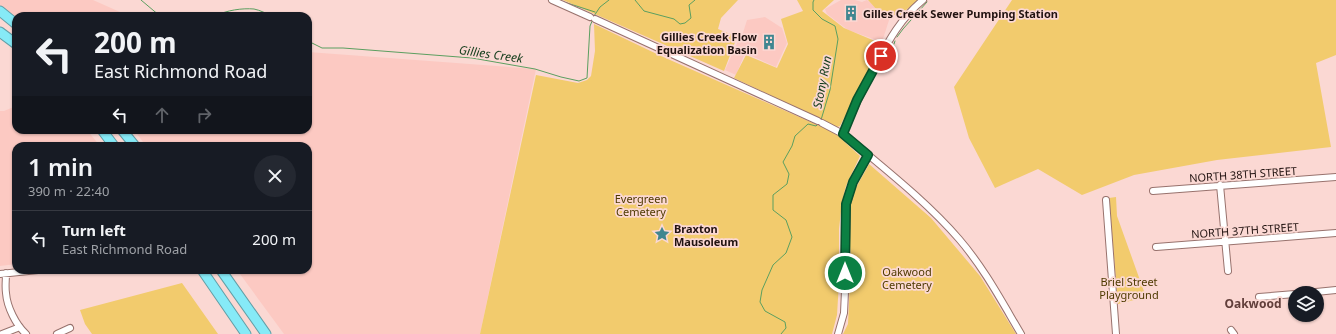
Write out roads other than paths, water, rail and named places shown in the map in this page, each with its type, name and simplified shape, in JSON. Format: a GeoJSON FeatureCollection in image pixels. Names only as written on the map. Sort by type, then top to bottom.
{"type":"FeatureCollection","features":[{"type":"Feature","properties":{"kind":"highway"},"geometry":{"type":"LineString","coordinates":[[0,11],[12,21]]}},
{"type":"Feature","properties":{"kind":"highway"},"geometry":{"type":"LineString","coordinates":[[0,32],[12,41]]}},
{"type":"Feature","properties":{"kind":"highway"},"geometry":{"type":"LineString","coordinates":[[125,134],[132,142]]}},
{"type":"Feature","properties":{"kind":"highway"},"geometry":{"type":"LineString","coordinates":[[205,274],[246,334]]}},
{"type":"Feature","properties":{"kind":"highway"},"geometry":{"type":"LineString","coordinates":[[224,274],[266,334]]}},
{"type":"Feature","properties":{"kind":"street"},"geometry":{"type":"LineString","coordinates":[[552,0],[820,122],[843,134],[934,212],[960,240],[987,278],[1021,334]]}},
{"type":"Feature","properties":{"kind":"street"},"geometry":{"type":"LineString","coordinates":[[843,134],[857,100],[894,32],[905,17],[923,0]]}},
{"type":"Feature","properties":{"kind":"street"},"geometry":{"type":"LineString","coordinates":[[838,334],[844,313],[846,204],[853,182],[868,155]]}},
{"type":"Feature","properties":{"kind":"street","name":"NORTH 38TH STREET"},"geometry":{"type":"LineString","coordinates":[[1153,191],[1336,177]]}},
{"type":"Feature","properties":{"kind":"street"},"geometry":{"type":"LineString","coordinates":[[1220,185],[1228,271]]}},
{"type":"Feature","properties":{"kind":"street"},"geometry":{"type":"LineString","coordinates":[[1106,200],[1116,334]]}},
{"type":"Feature","properties":{"kind":"street","name":"NORTH 37TH STREET"},"geometry":{"type":"LineString","coordinates":[[1156,247],[1336,233]]}},
{"type":"Feature","properties":{"kind":"street"},"geometry":{"type":"LineString","coordinates":[[3,274],[7,300],[20,327],[26,334]]}},
{"type":"Feature","properties":{"kind":"street"},"geometry":{"type":"LineString","coordinates":[[1324,291],[1336,290]]}},
{"type":"Feature","properties":{"kind":"street"},"geometry":{"type":"LineString","coordinates":[[1259,298],[1288,295]]}},
{"type":"Feature","properties":{"kind":"street"},"geometry":{"type":"LineString","coordinates":[[2,334],[20,327]]}},
{"type":"Feature","properties":{"kind":"street"},"geometry":{"type":"LineString","coordinates":[[57,334],[70,328]]}},
{"type":"Feature","properties":{"kind":"waterway","name":"Gillies Creek"},"geometry":{"type":"LineString","coordinates":[[141,0],[155,12]]}},
{"type":"Feature","properties":{"kind":"waterway","name":"Gillies Creek"},"geometry":{"type":"LineString","coordinates":[[594,16],[600,7],[609,0]]}},
{"type":"Feature","properties":{"kind":"waterway","name":"Gillies Creek"},"geometry":{"type":"LineString","coordinates":[[635,0],[644,11],[674,19],[680,24],[685,23],[691,18],[689,5],[695,0]]}},
{"type":"Feature","properties":{"kind":"waterway","name":"Stony Run"},"geometry":{"type":"LineString","coordinates":[[814,0],[813,10],[822,19],[835,26],[838,39],[830,90],[821,120]]}},
{"type":"Feature","properties":{"kind":"waterway"},"geometry":{"type":"LineString","coordinates":[[564,2],[595,12]]}},
{"type":"Feature","properties":{"kind":"waterway"},"geometry":{"type":"LineString","coordinates":[[897,37],[927,2]]}},
{"type":"Feature","properties":{"kind":"waterway","name":"Gillies Creek"},"geometry":{"type":"LineString","coordinates":[[227,12],[240,9],[254,9],[263,12]]}},
{"type":"Feature","properties":{"kind":"waterway","name":"Gillies Creek"},"geometry":{"type":"LineString","coordinates":[[312,43],[322,48],[343,48],[472,58],[535,69],[579,81],[587,78],[590,26],[593,19]]}},
{"type":"Feature","properties":{"kind":"waterway","name":"Stony Run"},"geometry":{"type":"LineString","coordinates":[[781,334],[786,328],[785,322],[765,311],[760,302],[762,290],[773,265],[786,253],[792,237],[786,220],[773,210],[773,195],[787,184],[789,174],[783,162],[792,146],[795,136],[808,124],[816,126],[818,124]]}},
{"type":"Feature","properties":{"kind":"place","name":"Gilles Creek Sewer Pumping Station"},"geometry":{"type":"Point","coordinates":[851,13]}},
{"type":"Feature","properties":{"kind":"place","name":"Gillies Creek Flow Equalization Basin"},"geometry":{"type":"Point","coordinates":[769,42]}},
{"type":"Feature","properties":{"kind":"place","name":"Braxton Mausoleum"},"geometry":{"type":"Point","coordinates":[662,234]}},
{"type":"Feature","properties":{"kind":"district","name":"Oakwood"},"geometry":{"type":"Point","coordinates":[1253,303]}},
{"type":"Feature","properties":{"kind":"park label","name":"Evergreen Cemetery"},"geometry":{"type":"Point","coordinates":[641,204]}},
{"type":"Feature","properties":{"kind":"park label","name":"Oakwood Cemetery"},"geometry":{"type":"Point","coordinates":[907,277]}},
{"type":"Feature","properties":{"kind":"park label","name":"Briel Street Playground"},"geometry":{"type":"Point","coordinates":[1129,287]}}]}
